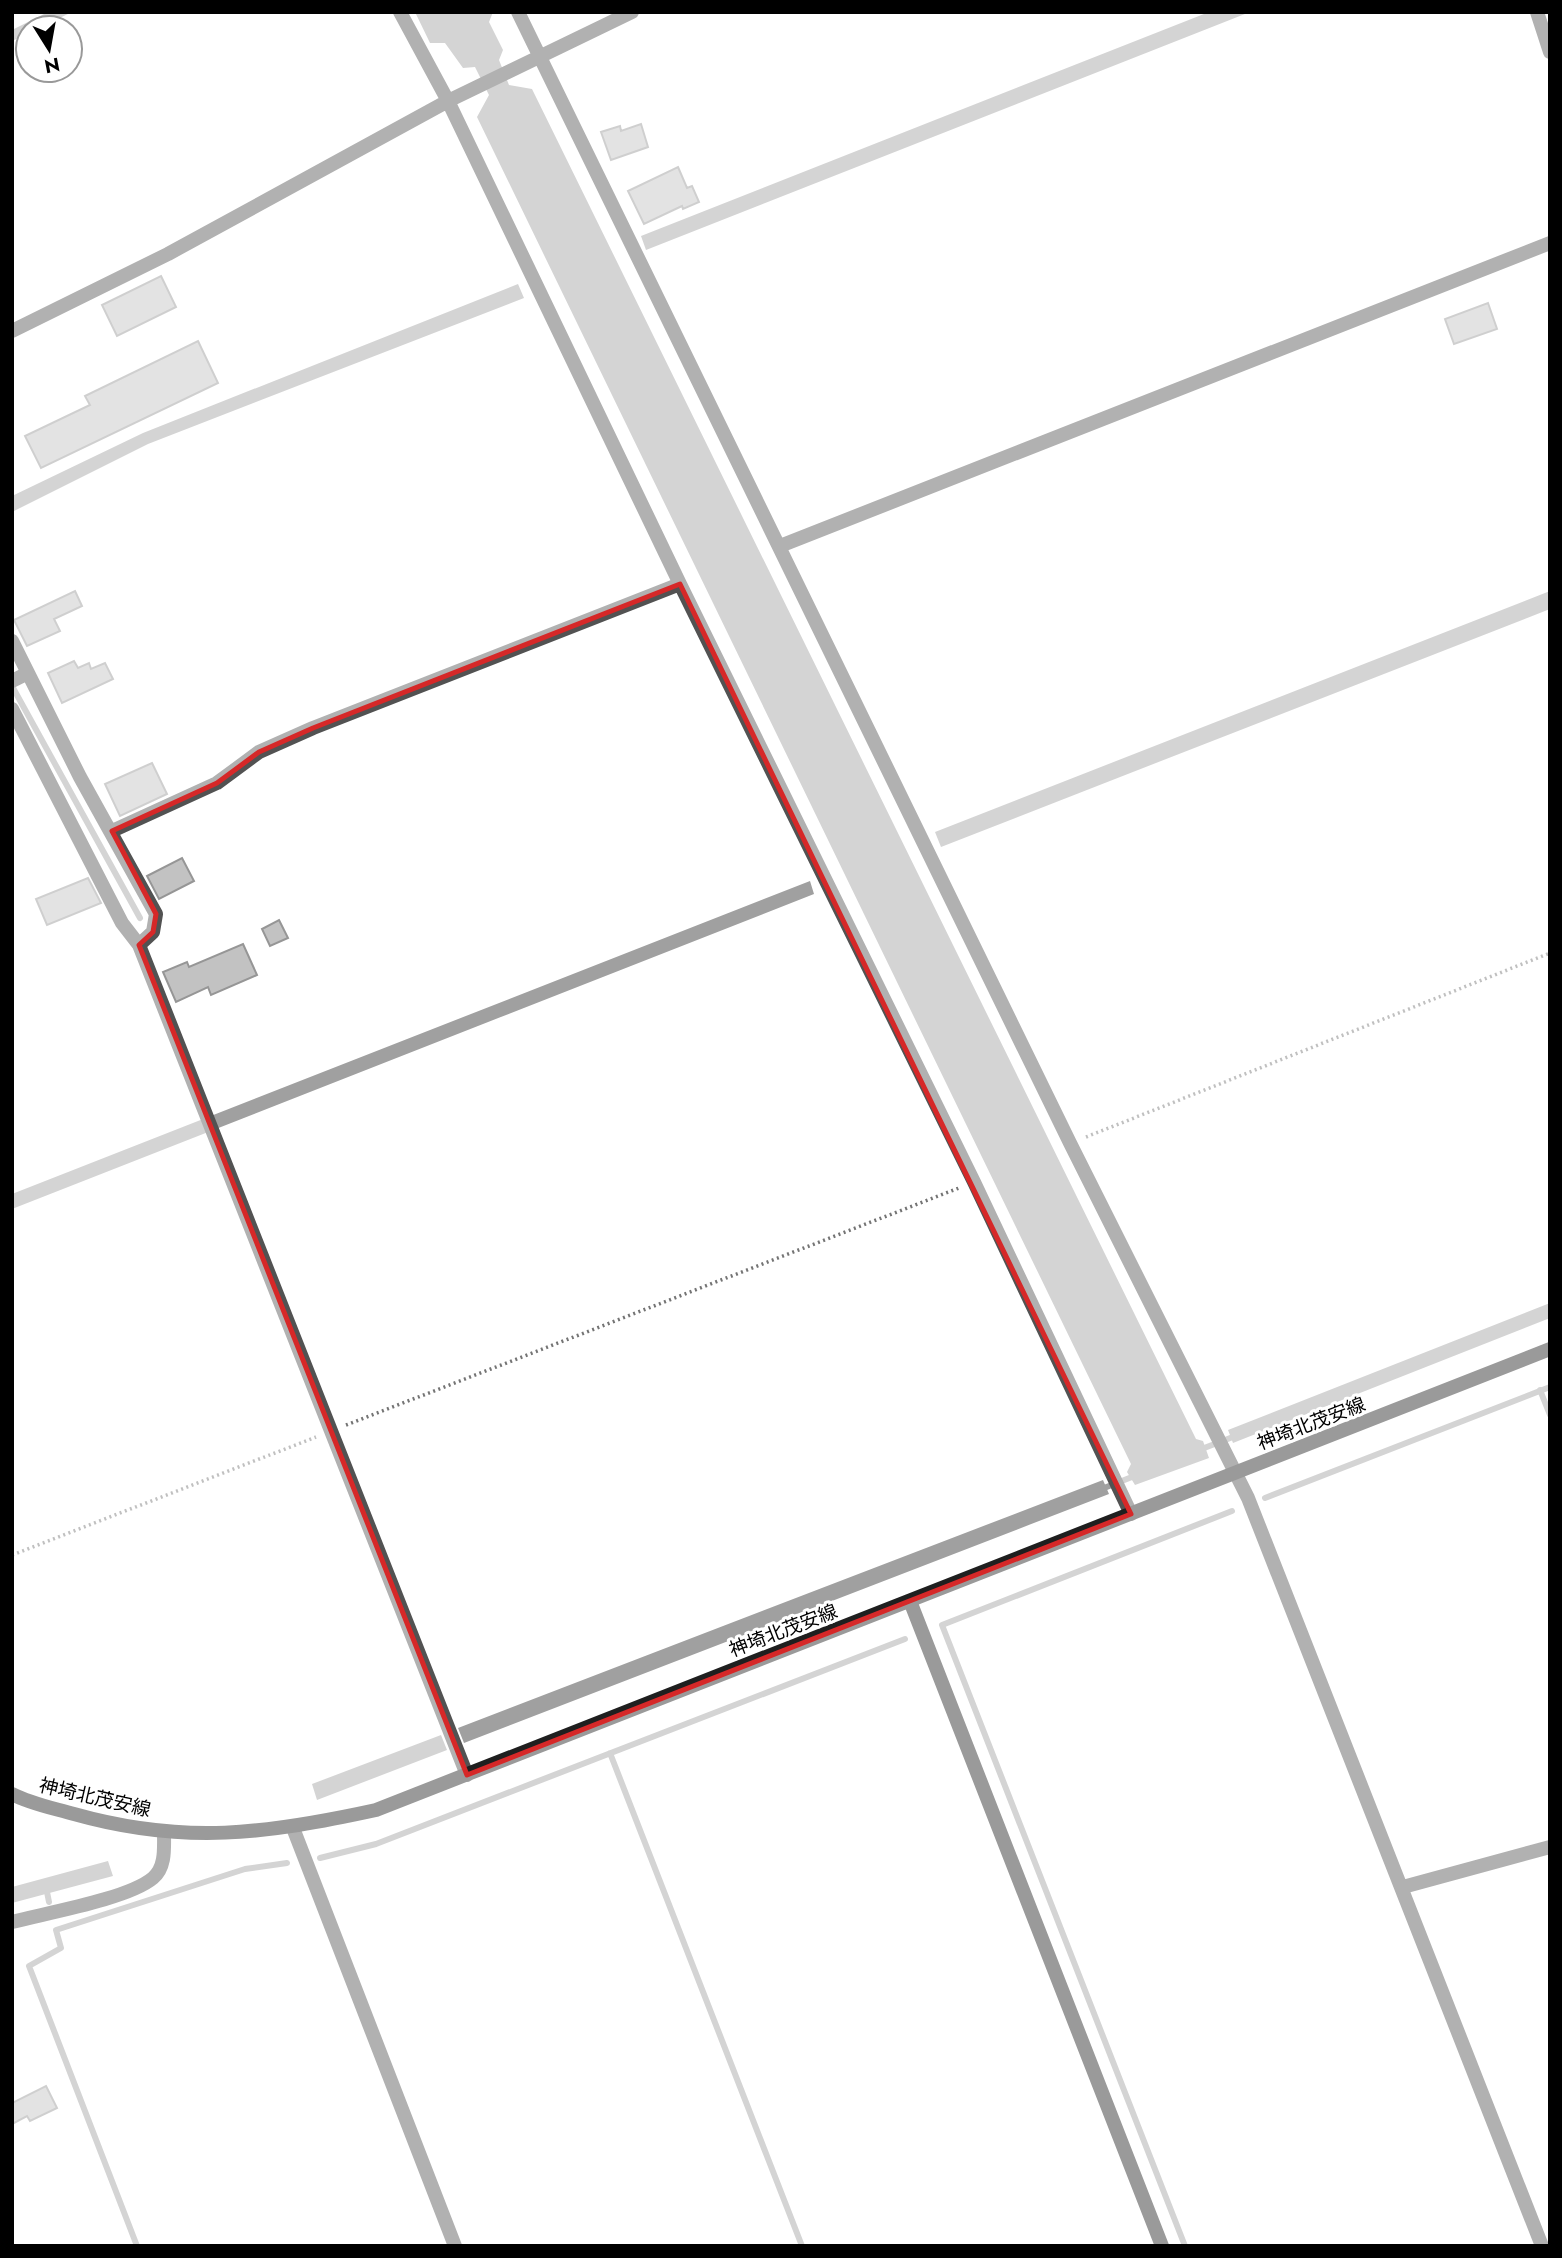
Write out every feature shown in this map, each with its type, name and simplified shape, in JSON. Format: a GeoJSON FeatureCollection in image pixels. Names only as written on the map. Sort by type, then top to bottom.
{"type":"FeatureCollection","features":[{"type":"Feature","properties":{"kind":"main road","name":"神埼北茂安線"},"geometry":{"type":"LineString","coordinates":[[12,1794],[102,1822],[164,1832],[229,1835],[293,1828],[376,1810],[1550,1349]]}},
{"type":"Feature","properties":{"kind":"main road"},"geometry":{"type":"LineString","coordinates":[[910,1601],[1162,2246]]}},
{"type":"Feature","properties":{"kind":"street"},"geometry":{"type":"LineString","coordinates":[[400,12],[448,101],[680,584],[974,1182],[1131,1514]]}},
{"type":"Feature","properties":{"kind":"street"},"geometry":{"type":"LineString","coordinates":[[518,12],[1070,1143],[1235,1473],[1403,1887],[1542,2246]]}},
{"type":"Feature","properties":{"kind":"street"},"geometry":{"type":"LineString","coordinates":[[12,331],[168,254],[448,101],[632,12]]}},
{"type":"Feature","properties":{"kind":"street"},"geometry":{"type":"LineString","coordinates":[[1537,12],[1550,51]]}},
{"type":"Feature","properties":{"kind":"street"},"geometry":{"type":"LineString","coordinates":[[780,546],[1550,243]]}},
{"type":"Feature","properties":{"kind":"street"},"geometry":{"type":"LineString","coordinates":[[111,831],[217,783],[259,752],[313,728],[680,584]]}},
{"type":"Feature","properties":{"kind":"street"},"geometry":{"type":"LineString","coordinates":[[12,641],[20,677],[111,831],[156,914],[153,932],[139,945]]}},
{"type":"Feature","properties":{"kind":"street"},"geometry":{"type":"LineString","coordinates":[[12,709],[122,923],[139,945],[467,1774]]}},
{"type":"Feature","properties":{"kind":"street"},"geometry":{"type":"LineString","coordinates":[[293,1828],[455,2246]]}},
{"type":"Feature","properties":{"kind":"street"},"geometry":{"type":"LineString","coordinates":[[12,1922],[135,1889],[154,1877],[164,1859],[164,1832]]}},
{"type":"Feature","properties":{"kind":"street"},"geometry":{"type":"LineString","coordinates":[[1403,1887],[1550,1847]]}},
{"type":"Feature","properties":{"kind":"path"},"geometry":{"type":"LineString","coordinates":[[1070,1143],[1550,953]]}},
{"type":"Feature","properties":{"kind":"path"},"geometry":{"type":"LineString","coordinates":[[12,1555],[974,1182]]}},
{"type":"Feature","properties":{"kind":"highlighted area"},"geometry":{"type":"Polygon","coordinates":[[[680,584],[1131,1514],[467,1775],[139,945],[153,932],[156,914],[112,831],[217,783],[259,752],[313,728],[680,584]]]}},
{"type":"Feature","properties":{"kind":"shaded area"},"geometry":{"type":"Polygon","coordinates":[[[48,12],[72,12],[68,14],[44,14],[48,12]]]}},
{"type":"Feature","properties":{"kind":"shaded area"},"geometry":{"type":"Polygon","coordinates":[[[415,12],[493,12],[489,22],[503,50],[499,60],[509,85],[532,89],[1196,1439],[1203,1441],[1209,1458],[1135,1485],[1127,1472],[1131,1464],[477,117],[489,95],[475,67],[463,68],[445,43],[430,43],[415,12]]]}},
{"type":"Feature","properties":{"kind":"shaded area"},"geometry":{"type":"Polygon","coordinates":[[[1209,12],[1250,12],[646,250],[641,236],[1209,12]]]}},
{"type":"Feature","properties":{"kind":"shaded area"},"geometry":{"type":"Polygon","coordinates":[[[518,284],[524,298],[148,444],[12,512],[12,496],[143,433],[518,284]]]}},
{"type":"Feature","properties":{"kind":"shaded area"},"geometry":{"type":"Polygon","coordinates":[[[1550,591],[1550,609],[941,847],[935,832],[1550,591]]]}},
{"type":"Feature","properties":{"kind":"shaded area"},"geometry":{"type":"Polygon","coordinates":[[[810,881],[814,894],[12,1209],[12,1194],[810,881]]]}},
{"type":"Feature","properties":{"kind":"shaded area"},"geometry":{"type":"Polygon","coordinates":[[[1550,1303],[1550,1318],[1233,1443],[1228,1430],[1550,1303]]]}},
{"type":"Feature","properties":{"kind":"shaded area"},"geometry":{"type":"Polygon","coordinates":[[[1103,1480],[1109,1494],[464,1743],[458,1728],[1103,1480]]]}},
{"type":"Feature","properties":{"kind":"shaded area"},"geometry":{"type":"Polygon","coordinates":[[[441,1735],[447,1750],[317,1800],[312,1784],[441,1735]]]}},
{"type":"Feature","properties":{"kind":"shaded area"},"geometry":{"type":"Polygon","coordinates":[[[108,1861],[113,1876],[12,1903],[12,1887],[108,1861]]]}},
{"type":"Feature","properties":{"kind":"building"},"geometry":{"type":"Polygon","coordinates":[[[641,124],[648,147],[611,160],[601,132],[620,126],[621,131],[641,124]]]}},
{"type":"Feature","properties":{"kind":"building"},"geometry":{"type":"Polygon","coordinates":[[[678,167],[687,188],[692,186],[699,202],[683,209],[682,206],[644,224],[628,191],[678,167]]]}},
{"type":"Feature","properties":{"kind":"building"},"geometry":{"type":"Polygon","coordinates":[[[161,276],[176,307],[117,336],[102,305],[161,276]]]}},
{"type":"Feature","properties":{"kind":"building"},"geometry":{"type":"Polygon","coordinates":[[[1488,303],[1497,329],[1454,344],[1445,319],[1488,303]]]}},
{"type":"Feature","properties":{"kind":"building"},"geometry":{"type":"Polygon","coordinates":[[[198,341],[218,383],[41,468],[25,436],[90,405],[85,396],[198,341]]]}},
{"type":"Feature","properties":{"kind":"building"},"geometry":{"type":"Polygon","coordinates":[[[75,591],[82,606],[54,619],[60,631],[27,646],[14,620],[75,591]]]}},
{"type":"Feature","properties":{"kind":"building"},"geometry":{"type":"Polygon","coordinates":[[[74,661],[78,668],[89,663],[91,669],[105,663],[113,679],[62,703],[48,673],[74,661]]]}},
{"type":"Feature","properties":{"kind":"building"},"geometry":{"type":"Polygon","coordinates":[[[152,763],[167,794],[120,816],[105,784],[152,763]]]}},
{"type":"Feature","properties":{"kind":"building"},"geometry":{"type":"Polygon","coordinates":[[[182,858],[194,881],[159,899],[147,876],[182,858]]]}},
{"type":"Feature","properties":{"kind":"building"},"geometry":{"type":"Polygon","coordinates":[[[88,878],[101,903],[47,925],[36,899],[88,878]]]}},
{"type":"Feature","properties":{"kind":"building"},"geometry":{"type":"Polygon","coordinates":[[[279,920],[288,938],[270,946],[262,929],[279,920]]]}},
{"type":"Feature","properties":{"kind":"building"},"geometry":{"type":"Polygon","coordinates":[[[243,944],[257,975],[211,995],[208,987],[176,1002],[163,972],[187,962],[189,967],[243,944]]]}},
{"type":"Feature","properties":{"kind":"building"},"geometry":{"type":"Polygon","coordinates":[[[46,2086],[57,2108],[30,2121],[27,2116],[12,2124],[12,2103],[46,2086]]]}},
{"type":"Feature","properties":{"kind":"waterway"},"geometry":{"type":"LineString","coordinates":[[12,686],[140,918]]}},
{"type":"Feature","properties":{"kind":"waterway"},"geometry":{"type":"LineString","coordinates":[[1265,1498],[1550,1387]]}},
{"type":"Feature","properties":{"kind":"waterway"},"geometry":{"type":"LineString","coordinates":[[1540,1390],[1550,1415]]}},
{"type":"Feature","properties":{"kind":"waterway"},"geometry":{"type":"LineString","coordinates":[[1199,1450],[1238,1435]]}},
{"type":"Feature","properties":{"kind":"waterway"},"geometry":{"type":"LineString","coordinates":[[1099,1490],[1137,1475]]}},
{"type":"Feature","properties":{"kind":"waterway"},"geometry":{"type":"LineString","coordinates":[[1185,2246],[942,1625],[1232,1511]]}},
{"type":"Feature","properties":{"kind":"waterway"},"geometry":{"type":"LineString","coordinates":[[320,1858],[376,1844],[905,1639]]}},
{"type":"Feature","properties":{"kind":"waterway"},"geometry":{"type":"LineString","coordinates":[[610,1753],[802,2246]]}},
{"type":"Feature","properties":{"kind":"waterway"},"geometry":{"type":"LineString","coordinates":[[137,2246],[29,1966],[61,1948],[56,1930],[245,1869],[287,1863]]}},
{"type":"Feature","properties":{"kind":"waterway"},"geometry":{"type":"LineString","coordinates":[[46,1887],[49,1902]]}}]}
